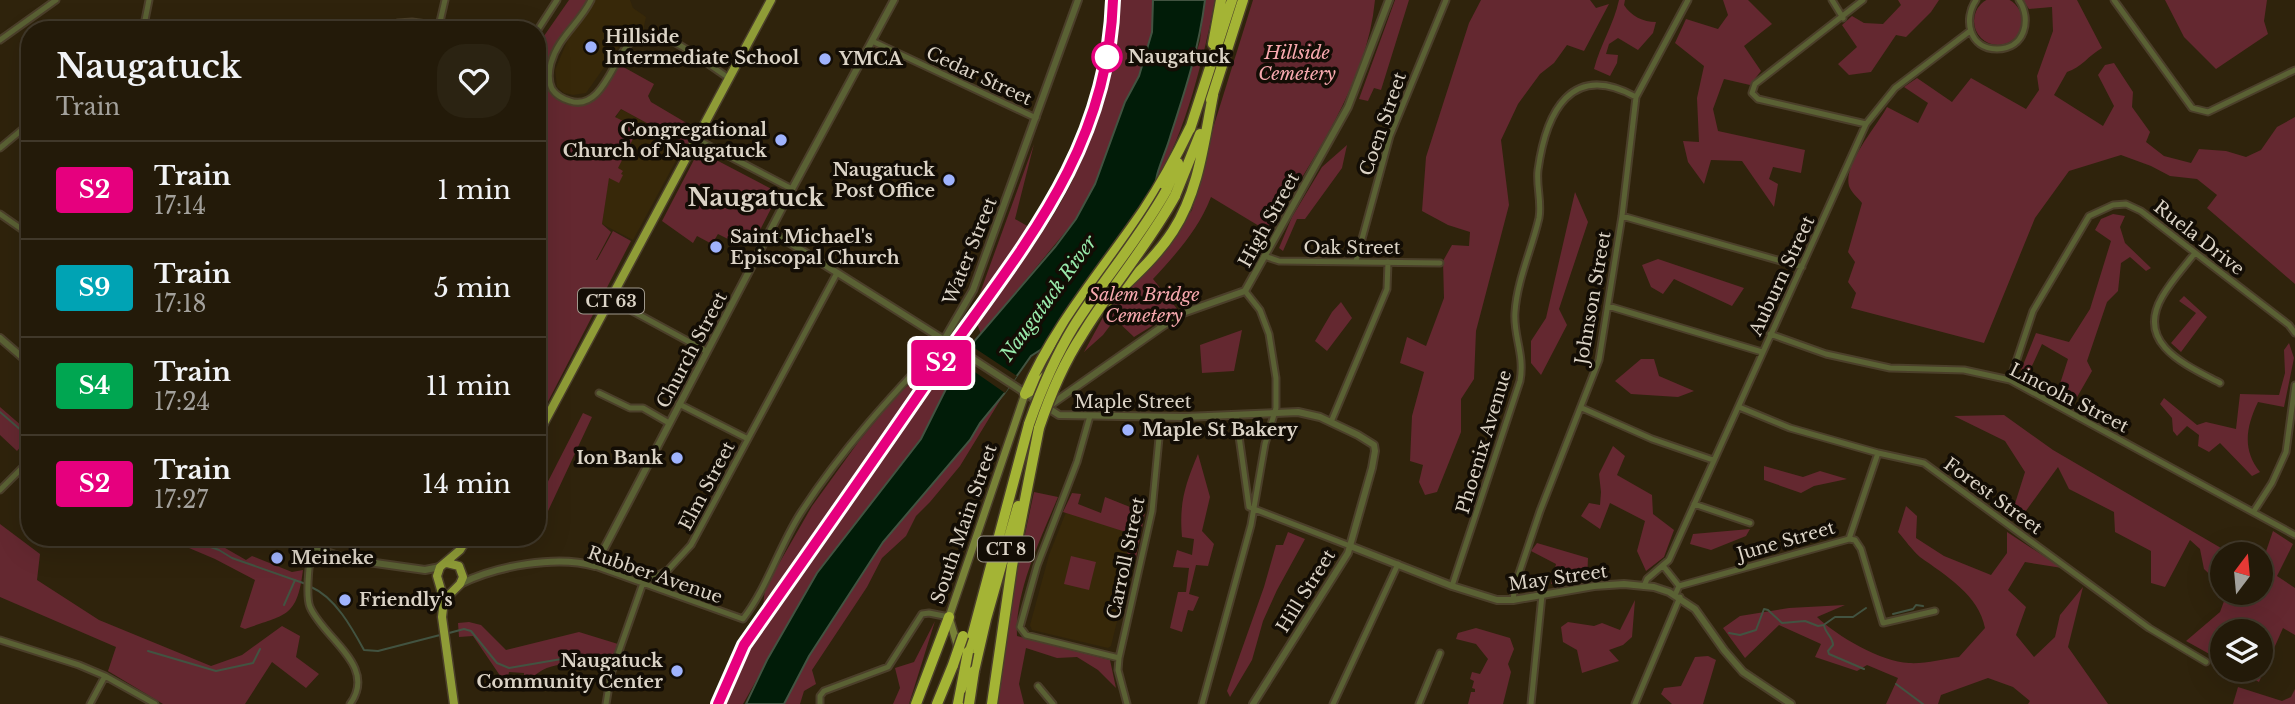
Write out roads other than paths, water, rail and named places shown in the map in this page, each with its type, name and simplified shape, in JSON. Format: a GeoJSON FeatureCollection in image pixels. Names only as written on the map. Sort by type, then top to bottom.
{"type":"FeatureCollection","features":[{"type":"Feature","properties":{"kind":"highway"},"geometry":{"type":"LineString","coordinates":[[1207,80],[1222,0]]}},
{"type":"Feature","properties":{"kind":"highway","name":"CT 8"},"geometry":{"type":"LineString","coordinates":[[958,704],[993,554],[1034,426],[1080,337],[1151,236],[1207,80],[1232,0]]}},
{"type":"Feature","properties":{"kind":"highway","name":"CT 8"},"geometry":{"type":"LineString","coordinates":[[1167,191],[1193,155],[1243,0]]}},
{"type":"Feature","properties":{"kind":"highway"},"geometry":{"type":"LineString","coordinates":[[1225,59],[1250,0]]}},
{"type":"Feature","properties":{"kind":"highway"},"geometry":{"type":"LineString","coordinates":[[1024,394],[1038,387],[1083,326],[1150,260],[1172,232],[1194,184],[1213,95]]}},
{"type":"Feature","properties":{"kind":"highway"},"geometry":{"type":"LineString","coordinates":[[1024,394],[1042,357],[1167,191]]}},
{"type":"Feature","properties":{"kind":"highway"},"geometry":{"type":"LineString","coordinates":[[992,704],[1034,426]]}},
{"type":"Feature","properties":{"kind":"highway","name":"CT 8"},"geometry":{"type":"LineString","coordinates":[[969,704],[986,619],[1034,426]]}},
{"type":"Feature","properties":{"kind":"highway"},"geometry":{"type":"LineString","coordinates":[[937,704],[993,554]]}},
{"type":"Feature","properties":{"kind":"highway"},"geometry":{"type":"LineString","coordinates":[[916,704],[949,617]]}},
{"type":"Feature","properties":{"kind":"main road","name":"CT 63"},"geometry":{"type":"LineString","coordinates":[[546,420],[769,1]]}},
{"type":"Feature","properties":{"kind":"main road","name":"South Main Street"},"geometry":{"type":"LineString","coordinates":[[976,704],[949,617],[1024,394]]}},
{"type":"Feature","properties":{"kind":"main road"},"geometry":{"type":"LineString","coordinates":[[454,704],[444,641],[444,600],[439,582],[444,565],[462,546]]}},
{"type":"Feature","properties":{"kind":"main road"},"geometry":{"type":"LineString","coordinates":[[444,600],[463,577],[460,550]]}},
{"type":"Feature","properties":{"kind":"main road"},"geometry":{"type":"LineString","coordinates":[[444,565],[460,568]]}},
{"type":"Feature","properties":{"kind":"main road"},"geometry":{"type":"LineString","coordinates":[[439,582],[457,587]]}},
{"type":"Feature","properties":{"kind":"street"},"geometry":{"type":"LineString","coordinates":[[27,21],[56,0]]}},
{"type":"Feature","properties":{"kind":"street"},"geometry":{"type":"LineString","coordinates":[[145,21],[149,0]]}},
{"type":"Feature","properties":{"kind":"street"},"geometry":{"type":"LineString","coordinates":[[440,21],[445,0]]}},
{"type":"Feature","properties":{"kind":"street"},"geometry":{"type":"LineString","coordinates":[[543,21],[557,0]]}},
{"type":"Feature","properties":{"kind":"street"},"geometry":{"type":"LineString","coordinates":[[591,0],[561,40],[552,61],[551,87],[561,97],[573,102],[590,100],[627,46],[647,36],[657,35],[668,40],[729,78]]}},
{"type":"Feature","properties":{"kind":"street","name":"Church Street"},"geometry":{"type":"LineString","coordinates":[[595,566],[706,351],[894,0]]}},
{"type":"Feature","properties":{"kind":"street","name":"Water Street"},"geometry":{"type":"LineString","coordinates":[[740,619],[749,611],[798,517],[835,463],[894,391],[944,340],[973,290],[1078,0]]}},
{"type":"Feature","properties":{"kind":"street"},"geometry":{"type":"LineString","coordinates":[[1382,20],[1383,0]]}},
{"type":"Feature","properties":{"kind":"street","name":"High Street"},"geometry":{"type":"LineString","coordinates":[[1202,704],[1254,510],[1265,444],[1275,413],[1276,378],[1269,334],[1260,310],[1245,291],[1348,107],[1389,0]]}},
{"type":"Feature","properties":{"kind":"street","name":"Coen Street"},"geometry":{"type":"LineString","coordinates":[[1356,261],[1390,136],[1446,0]]}},
{"type":"Feature","properties":{"kind":"street","name":"Johnson Street"},"geometry":{"type":"LineString","coordinates":[[1513,600],[1515,585],[1540,511],[1599,360],[1622,216],[1636,97],[1688,0]]}},
{"type":"Feature","properties":{"kind":"street"},"geometry":{"type":"LineString","coordinates":[[1832,0],[1843,18]]}},
{"type":"Feature","properties":{"kind":"street"},"geometry":{"type":"LineString","coordinates":[[1863,0],[1755,84],[1752,93],[1758,99],[1866,124]]}},
{"type":"Feature","properties":{"kind":"street"},"geometry":{"type":"LineString","coordinates":[[1976,0],[1969,13],[1970,31],[1982,45],[1996,49],[2011,46],[2021,37],[2027,23],[2025,10],[2019,0]]}},
{"type":"Feature","properties":{"kind":"street"},"geometry":{"type":"LineString","coordinates":[[2114,0],[2192,108],[2207,112],[2295,70]]}},
{"type":"Feature","properties":{"kind":"street"},"geometry":{"type":"LineString","coordinates":[[0,40],[21,25]]}},
{"type":"Feature","properties":{"kind":"street","name":"Auburn Street"},"geometry":{"type":"LineString","coordinates":[[1644,586],[1647,579],[1664,567],[1866,124],[1895,88],[1970,31]]}},
{"type":"Feature","properties":{"kind":"street","name":"Cedar Street"},"geometry":{"type":"LineString","coordinates":[[872,41],[1036,118]]}},
{"type":"Feature","properties":{"kind":"street","name":"Phoenix Avenue"},"geometry":{"type":"LineString","coordinates":[[1452,586],[1520,381],[1522,359],[1515,310],[1540,215],[1538,173],[1555,109],[1565,97],[1589,85],[1611,86],[1636,97]]}},
{"type":"Feature","properties":{"kind":"street"},"geometry":{"type":"LineString","coordinates":[[0,148],[21,130]]}},
{"type":"Feature","properties":{"kind":"street"},"geometry":{"type":"LineString","coordinates":[[696,139],[792,189]]}},
{"type":"Feature","properties":{"kind":"street","name":"Ruela Drive"},"geometry":{"type":"LineString","coordinates":[[2010,380],[2033,311],[2079,230],[2089,216],[2113,205],[2126,204],[2141,211],[2289,325],[2295,333]]}},
{"type":"Feature","properties":{"kind":"street"},"geometry":{"type":"LineString","coordinates":[[0,214],[21,227]]}},
{"type":"Feature","properties":{"kind":"street"},"geometry":{"type":"LineString","coordinates":[[1622,216],[1802,267]]}},
{"type":"Feature","properties":{"kind":"street","name":"Maple Street"},"geometry":{"type":"LineString","coordinates":[[771,231],[944,340],[1047,409],[1063,416],[1161,417],[1298,412],[1331,422],[1374,445]]}},
{"type":"Feature","properties":{"kind":"street"},"geometry":{"type":"LineString","coordinates":[[2195,253],[2161,298],[2155,314],[2155,329],[2167,351],[2187,366],[2220,383]]}},
{"type":"Feature","properties":{"kind":"street","name":"Oak Street"},"geometry":{"type":"LineString","coordinates":[[1264,256],[1279,261],[1440,263]]}},
{"type":"Feature","properties":{"kind":"street"},"geometry":{"type":"LineString","coordinates":[[1331,422],[1387,289],[1388,262]]}},
{"type":"Feature","properties":{"kind":"street","name":"Elm Street"},"geometry":{"type":"LineString","coordinates":[[643,583],[668,570],[691,545],[837,273]]}},
{"type":"Feature","properties":{"kind":"street"},"geometry":{"type":"LineString","coordinates":[[1047,409],[1070,389],[1180,314],[1245,291]]}},
{"type":"Feature","properties":{"kind":"street"},"geometry":{"type":"LineString","coordinates":[[612,300],[706,351]]}},
{"type":"Feature","properties":{"kind":"street"},"geometry":{"type":"LineString","coordinates":[[1608,306],[1762,352]]}},
{"type":"Feature","properties":{"kind":"street","name":"Lincoln Street"},"geometry":{"type":"LineString","coordinates":[[1770,334],[1826,355],[1890,368],[1964,370],[2010,380],[2295,535]]}},
{"type":"Feature","properties":{"kind":"street"},"geometry":{"type":"LineString","coordinates":[[0,338],[21,356]]}},
{"type":"Feature","properties":{"kind":"street"},"geometry":{"type":"LineString","coordinates":[[2255,511],[2286,452],[2295,385]]}},
{"type":"Feature","properties":{"kind":"street"},"geometry":{"type":"LineString","coordinates":[[599,393],[630,408],[643,408],[669,423]]}},
{"type":"Feature","properties":{"kind":"street"},"geometry":{"type":"LineString","coordinates":[[679,404],[748,439]]}},
{"type":"Feature","properties":{"kind":"street","name":"Forest Street"},"geometry":{"type":"LineString","coordinates":[[1739,407],[1790,428],[1924,463],[2149,628],[2206,662]]}},
{"type":"Feature","properties":{"kind":"street"},"geometry":{"type":"LineString","coordinates":[[1582,408],[1653,439],[1713,460]]}},
{"type":"Feature","properties":{"kind":"street"},"geometry":{"type":"LineString","coordinates":[[1236,415],[1248,505],[1254,510]]}},
{"type":"Feature","properties":{"kind":"street"},"geometry":{"type":"LineString","coordinates":[[1090,416],[1077,462],[1037,566],[1021,622],[1022,632],[1119,658]]}},
{"type":"Feature","properties":{"kind":"street","name":"Carroll Street"},"geometry":{"type":"LineString","coordinates":[[1127,704],[1118,670],[1119,658],[1148,531],[1161,417]]}},
{"type":"Feature","properties":{"kind":"street","name":"Hill Street"},"geometry":{"type":"LineString","coordinates":[[1255,703],[1350,546],[1372,468],[1374,445]]}},
{"type":"Feature","properties":{"kind":"street"},"geometry":{"type":"LineString","coordinates":[[1849,539],[1878,453]]}},
{"type":"Feature","properties":{"kind":"street"},"geometry":{"type":"LineString","coordinates":[[0,490],[21,469]]}},
{"type":"Feature","properties":{"kind":"street"},"geometry":{"type":"LineString","coordinates":[[1694,504],[1750,523]]}},
{"type":"Feature","properties":{"kind":"street","name":"May Street"},"geometry":{"type":"LineString","coordinates":[[1254,510],[1487,597],[1513,600],[1594,586],[1644,586],[1678,596],[1702,617],[1743,672],[1791,704]]}},
{"type":"Feature","properties":{"kind":"street","name":"June Street"},"geometry":{"type":"LineString","coordinates":[[1679,586],[1849,539],[1855,540],[1861,549],[1883,623],[1935,611]]}},
{"type":"Feature","properties":{"kind":"street"},"geometry":{"type":"LineString","coordinates":[[306,546],[347,559],[425,570],[444,565]]}},
{"type":"Feature","properties":{"kind":"street"},"geometry":{"type":"LineString","coordinates":[[311,548],[312,562],[307,593],[314,614],[357,672],[359,688],[350,704]]}},
{"type":"Feature","properties":{"kind":"street","name":"Rubber Avenue"},"geometry":{"type":"LineString","coordinates":[[457,587],[478,575],[552,562],[580,563],[595,566],[740,619]]}},
{"type":"Feature","properties":{"kind":"street"},"geometry":{"type":"LineString","coordinates":[[1334,704],[1398,564]]}},
{"type":"Feature","properties":{"kind":"street"},"geometry":{"type":"LineString","coordinates":[[1635,704],[1678,596],[1679,586],[1664,567]]}},
{"type":"Feature","properties":{"kind":"street","name":"Rubber Avenue"},"geometry":{"type":"LineString","coordinates":[[460,568],[478,575]]}},
{"type":"Feature","properties":{"kind":"street"},"geometry":{"type":"LineString","coordinates":[[425,570],[439,582]]}},
{"type":"Feature","properties":{"kind":"street"},"geometry":{"type":"LineString","coordinates":[[606,704],[611,674],[643,583]]}},
{"type":"Feature","properties":{"kind":"street"},"geometry":{"type":"LineString","coordinates":[[1531,704],[1542,595]]}},
{"type":"Feature","properties":{"kind":"street"},"geometry":{"type":"LineString","coordinates":[[820,704],[820,696],[824,691],[888,667],[922,614],[949,617]]}},
{"type":"Feature","properties":{"kind":"street"},"geometry":{"type":"LineString","coordinates":[[0,640],[79,665],[155,704]]}},
{"type":"Feature","properties":{"kind":"street"},"geometry":{"type":"LineString","coordinates":[[1419,704],[1440,653]]}},
{"type":"Feature","properties":{"kind":"street"},"geometry":{"type":"LineString","coordinates":[[90,704],[105,676]]}},
{"type":"Feature","properties":{"kind":"street"},"geometry":{"type":"LineString","coordinates":[[1038,686],[1052,704]]}},
{"type":"Feature","properties":{"kind":"water","name":"Naugatuck River"},"geometry":{"type":"Polygon","coordinates":[[[1153,0],[1205,0],[1191,68],[1158,172],[1154,197],[1048,345],[1031,356],[970,440],[883,542],[809,656],[784,704],[746,704],[767,660],[817,573],[921,439],[959,363],[971,345],[1076,219],[1095,184],[1125,102],[1139,76],[1152,32],[1153,0]]]}},
{"type":"Feature","properties":{"kind":"waterway"},"geometry":{"type":"LineString","coordinates":[[0,412],[21,430]]}},
{"type":"Feature","properties":{"kind":"waterway"},"geometry":{"type":"LineString","coordinates":[[208,546],[232,558],[306,584]]}},
{"type":"Feature","properties":{"kind":"waterway"},"geometry":{"type":"LineString","coordinates":[[284,605],[295,580]]}},
{"type":"Feature","properties":{"kind":"waterway"},"geometry":{"type":"LineString","coordinates":[[311,587],[335,606],[364,650],[378,651],[440,635]]}},
{"type":"Feature","properties":{"kind":"waterway"},"geometry":{"type":"LineString","coordinates":[[1893,614],[1913,609],[1916,605],[1923,606]]}},
{"type":"Feature","properties":{"kind":"waterway"},"geometry":{"type":"LineString","coordinates":[[1825,624],[1835,617],[1853,617],[1866,608]]}},
{"type":"Feature","properties":{"kind":"waterway"},"geometry":{"type":"LineString","coordinates":[[1729,633],[1740,635],[1756,630],[1764,609],[1768,610],[1782,623],[1805,621],[1818,626],[1824,625],[1833,642],[1829,654],[1864,669]]}},
{"type":"Feature","properties":{"kind":"waterway"},"geometry":{"type":"LineString","coordinates":[[449,633],[464,629],[471,631],[497,663],[509,668],[579,656],[607,662]]}},
{"type":"Feature","properties":{"kind":"waterway"},"geometry":{"type":"LineString","coordinates":[[148,651],[216,671],[253,663],[260,649]]}},
{"type":"Feature","properties":{"kind":"waterway"},"geometry":{"type":"LineString","coordinates":[[1896,684],[1923,704]]}},
{"type":"Feature","properties":{"kind":"railway"},"geometry":{"type":"LineString","coordinates":[[718,704],[744,645],[1023,247],[1051,203],[1075,156],[1094,108],[1107,56],[1113,0]]}},
{"type":"Feature","properties":{"kind":"train","name":"S2"},"geometry":{"type":"LineString","coordinates":[[718,704],[744,645],[1009,267],[1059,190],[1082,145],[1094,108],[1108,51],[1113,0]]}},
{"type":"Feature","properties":{"kind":"place","name":"Hillside Intermediate School"},"geometry":{"type":"Point","coordinates":[591,47]}},
{"type":"Feature","properties":{"kind":"place","name":"Naugatuck"},"geometry":{"type":"Point","coordinates":[1107,57]}},
{"type":"Feature","properties":{"kind":"place","name":"YMCA"},"geometry":{"type":"Point","coordinates":[825,59]}},
{"type":"Feature","properties":{"kind":"place","name":"Congregational Church of Naugatuck"},"geometry":{"type":"Point","coordinates":[781,140]}},
{"type":"Feature","properties":{"kind":"place","name":"Naugatuck Post Office"},"geometry":{"type":"Point","coordinates":[949,180]}},
{"type":"Feature","properties":{"kind":"place","name":"Saint Michael's Episcopal Church"},"geometry":{"type":"Point","coordinates":[716,247]}},
{"type":"Feature","properties":{"kind":"place","name":"Maple St Bakery"},"geometry":{"type":"Point","coordinates":[1128,430]}},
{"type":"Feature","properties":{"kind":"place","name":"Ion Bank"},"geometry":{"type":"Point","coordinates":[677,458]}},
{"type":"Feature","properties":{"kind":"place","name":"Meineke"},"geometry":{"type":"Point","coordinates":[277,558]}},
{"type":"Feature","properties":{"kind":"place","name":"Friendly's"},"geometry":{"type":"Point","coordinates":[345,600]}},
{"type":"Feature","properties":{"kind":"place","name":"Naugatuck Community Center"},"geometry":{"type":"Point","coordinates":[677,671]}},
{"type":"Feature","properties":{"kind":"district","name":"Naugatuck"},"geometry":{"type":"Point","coordinates":[756,198]}},
{"type":"Feature","properties":{"kind":"park label","name":"Hillside Cemetery"},"geometry":{"type":"Point","coordinates":[1297,63]}},
{"type":"Feature","properties":{"kind":"park label","name":"Salem Bridge Cemetery"},"geometry":{"type":"Point","coordinates":[1144,305]}}]}
